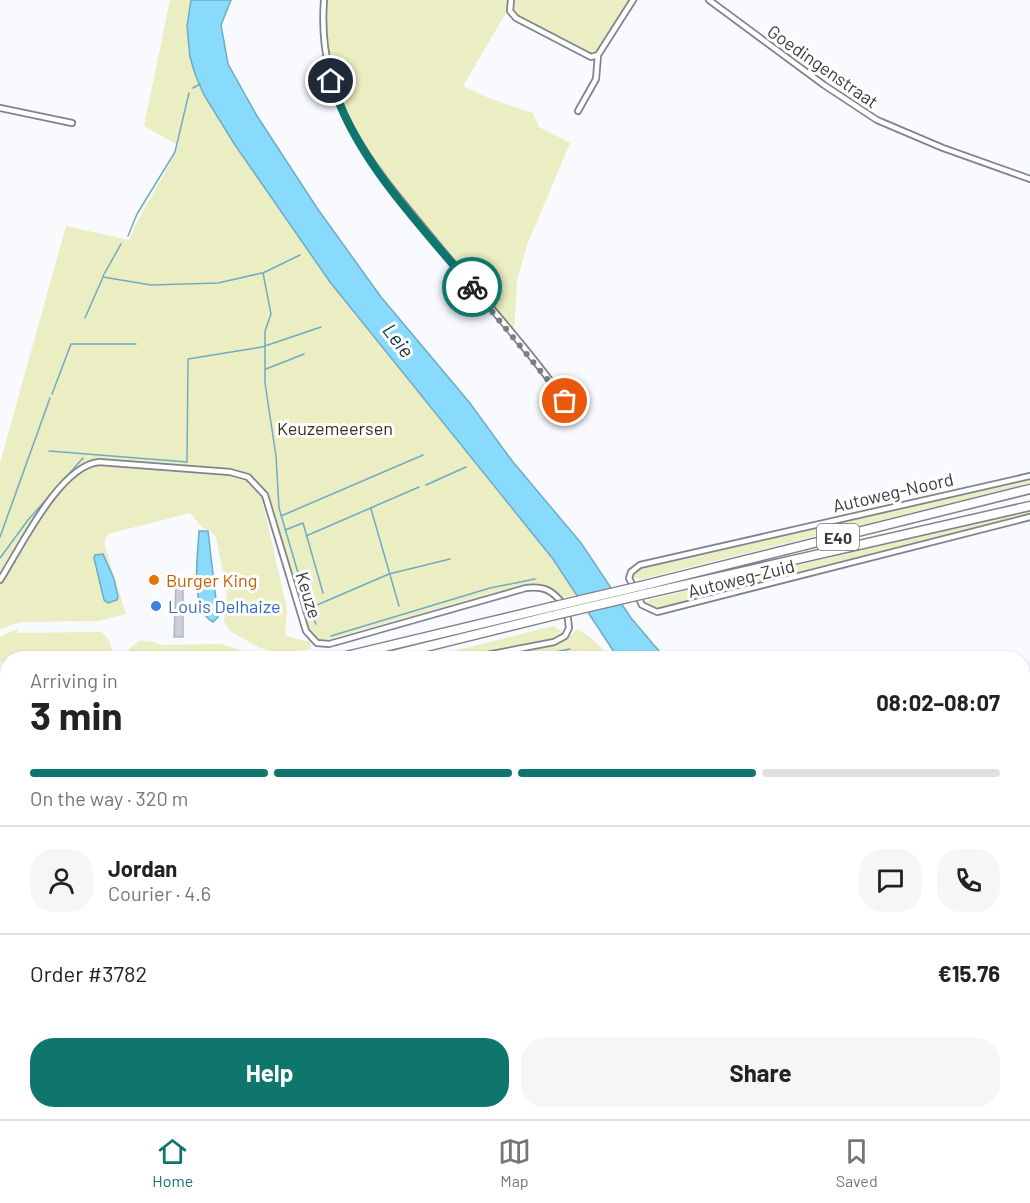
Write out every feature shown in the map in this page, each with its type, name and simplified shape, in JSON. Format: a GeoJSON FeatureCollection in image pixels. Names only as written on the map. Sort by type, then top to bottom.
{"type":"FeatureCollection","features":[{"type":"Feature","properties":{"kind":"highway","name":"E40"},"geometry":{"type":"LineString","coordinates":[[647,589],[1030,489]]}},
{"type":"Feature","properties":{"kind":"highway","name":"E40"},"geometry":{"type":"LineString","coordinates":[[370,651],[1030,506]]}},
{"type":"Feature","properties":{"kind":"highway","name":"E40"},"geometry":{"type":"LineString","coordinates":[[411,651],[553,611]]}},
{"type":"Feature","properties":{"kind":"street"},"geometry":{"type":"LineString","coordinates":[[324,0],[327,63],[339,106],[354,136],[394,193],[565,401]]}},
{"type":"Feature","properties":{"kind":"street"},"geometry":{"type":"LineString","coordinates":[[511,0],[510,11],[516,18],[591,57],[598,55]]}},
{"type":"Feature","properties":{"kind":"street"},"geometry":{"type":"LineString","coordinates":[[578,111],[596,79],[598,55],[633,0]]}},
{"type":"Feature","properties":{"kind":"street","name":"Goedingenstraat"},"geometry":{"type":"LineString","coordinates":[[709,0],[824,85],[877,120],[943,148],[1030,179]]}},
{"type":"Feature","properties":{"kind":"street"},"geometry":{"type":"LineString","coordinates":[[0,108],[72,123]]}},
{"type":"Feature","properties":{"kind":"street","name":"Keuze"},"geometry":{"type":"LineString","coordinates":[[0,580],[35,521],[84,465],[99,462],[230,472],[248,477],[265,495],[306,631],[317,643],[329,644],[526,588],[536,587],[549,590],[565,608],[569,618],[569,628],[559,640],[505,651]]}},
{"type":"Feature","properties":{"kind":"street","name":"Autoweg-Noord"},"geometry":{"type":"LineString","coordinates":[[637,598],[628,578],[631,572],[640,565],[1030,476]]}},
{"type":"Feature","properties":{"kind":"street","name":"Autoweg-Zuid"},"geometry":{"type":"LineString","coordinates":[[637,598],[648,610],[657,612],[1030,517]]}},
{"type":"Feature","properties":{"kind":"green space","name":"Keuzemeersen"},"geometry":{"type":"Polygon","coordinates":[[[170,0],[191,0],[187,26],[190,57],[204,95],[330,282],[533,532],[577,595],[561,598],[551,588],[542,585],[500,591],[323,641],[312,634],[306,623],[270,500],[263,503],[287,609],[285,636],[310,642],[311,649],[272,651],[260,648],[230,631],[224,621],[227,594],[216,537],[203,528],[190,513],[108,534],[104,543],[126,614],[98,621],[21,622],[0,629],[0,463],[66,226],[129,240],[178,147],[144,126],[170,0]]]}},
{"type":"Feature","properties":{"kind":"green space"},"geometry":{"type":"Polygon","coordinates":[[[326,0],[509,0],[507,11],[463,86],[491,99],[533,113],[539,127],[570,143],[527,245],[517,281],[514,333],[380,173],[346,119],[326,48],[326,0]]]}},
{"type":"Feature","properties":{"kind":"green space"},"geometry":{"type":"Polygon","coordinates":[[[514,0],[629,0],[599,49],[592,54],[518,16],[514,12],[514,0]]]}},
{"type":"Feature","properties":{"kind":"green space"},"geometry":{"type":"Polygon","coordinates":[[[1030,478],[1030,483],[642,579],[631,578],[641,569],[668,560],[1030,478]]]}},
{"type":"Feature","properties":{"kind":"green space"},"geometry":{"type":"Polygon","coordinates":[[[1030,511],[1030,515],[657,609],[644,603],[652,599],[1030,511]]]}},
{"type":"Feature","properties":{"kind":"green space"},"geometry":{"type":"Polygon","coordinates":[[[553,626],[570,636],[577,629],[605,651],[454,651],[553,626]]]}},
{"type":"Feature","properties":{"kind":"green space"},"geometry":{"type":"Polygon","coordinates":[[[17,629],[18,633],[101,632],[107,637],[112,651],[0,651],[0,637],[17,629]]]}},
{"type":"Feature","properties":{"kind":"green space"},"geometry":{"type":"Polygon","coordinates":[[[139,641],[155,642],[160,645],[221,644],[241,651],[128,651],[139,641]]]}},
{"type":"Feature","properties":{"kind":"water","name":"Leie"},"geometry":{"type":"Polygon","coordinates":[[[191,0],[231,0],[221,25],[228,64],[257,116],[317,208],[381,297],[469,402],[513,462],[581,543],[631,618],[659,651],[613,651],[553,559],[330,282],[235,145],[204,95],[190,57],[187,26],[191,0]]]}},
{"type":"Feature","properties":{"kind":"water"},"geometry":{"type":"Polygon","coordinates":[[[199,531],[208,531],[218,617],[213,622],[205,616],[198,594],[199,531]]]}},
{"type":"Feature","properties":{"kind":"water"},"geometry":{"type":"Polygon","coordinates":[[[103,554],[114,579],[118,597],[117,600],[108,603],[104,600],[94,558],[95,555],[103,554]]]}},
{"type":"Feature","properties":{"kind":"building"},"geometry":{"type":"Polygon","coordinates":[[[183,583],[183,637],[174,637],[176,584],[183,583]]]}},
{"type":"Feature","properties":{"kind":"waterway"},"geometry":{"type":"LineString","coordinates":[[193,88],[200,84]]}},
{"type":"Feature","properties":{"kind":"waterway"},"geometry":{"type":"LineString","coordinates":[[128,236],[137,214],[175,152],[189,93]]}},
{"type":"Feature","properties":{"kind":"waterway"},"geometry":{"type":"LineString","coordinates":[[103,276],[121,244]]}},
{"type":"Feature","properties":{"kind":"waterway"},"geometry":{"type":"LineString","coordinates":[[300,255],[263,273],[271,314],[265,331],[265,383],[276,456],[279,508],[306,600]]}},
{"type":"Feature","properties":{"kind":"waterway"},"geometry":{"type":"LineString","coordinates":[[85,318],[103,277],[151,285],[218,283],[262,273]]}},
{"type":"Feature","properties":{"kind":"waterway"},"geometry":{"type":"LineString","coordinates":[[49,451],[187,462],[188,359],[262,347],[321,327]]}},
{"type":"Feature","properties":{"kind":"waterway"},"geometry":{"type":"LineString","coordinates":[[52,394],[71,344],[136,344]]}},
{"type":"Feature","properties":{"kind":"waterway"},"geometry":{"type":"LineString","coordinates":[[266,369],[304,354]]}},
{"type":"Feature","properties":{"kind":"waterway"},"geometry":{"type":"LineString","coordinates":[[0,537],[50,398]]}},
{"type":"Feature","properties":{"kind":"waterway"},"geometry":{"type":"LineString","coordinates":[[281,516],[423,455]]}},
{"type":"Feature","properties":{"kind":"waterway"},"geometry":{"type":"LineString","coordinates":[[0,558],[28,520],[83,458]]}},
{"type":"Feature","properties":{"kind":"waterway"},"geometry":{"type":"LineString","coordinates":[[426,485],[466,467]]}},
{"type":"Feature","properties":{"kind":"waterway"},"geometry":{"type":"LineString","coordinates":[[306,536],[419,487]]}},
{"type":"Feature","properties":{"kind":"waterway"},"geometry":{"type":"LineString","coordinates":[[371,509],[399,606]]}},
{"type":"Feature","properties":{"kind":"waterway"},"geometry":{"type":"LineString","coordinates":[[285,530],[303,523],[323,593]]}},
{"type":"Feature","properties":{"kind":"waterway"},"geometry":{"type":"LineString","coordinates":[[317,605],[389,574],[450,559]]}},
{"type":"Feature","properties":{"kind":"waterway"},"geometry":{"type":"LineString","coordinates":[[331,636],[490,588],[535,579]]}},
{"type":"Feature","properties":{"kind":"waterway"},"geometry":{"type":"LineString","coordinates":[[308,607],[316,624]]}},
{"type":"Feature","properties":{"kind":"waterway"},"geometry":{"type":"LineString","coordinates":[[560,651],[570,649]]}},
{"type":"Feature","properties":{"kind":"way so far"},"geometry":{"type":"LineString","coordinates":[[472,287],[565,401]]}},
{"type":"Feature","properties":{"kind":"place","name":"Burger King"},"geometry":{"type":"Point","coordinates":[154,580]}},
{"type":"Feature","properties":{"kind":"place","name":"Louis Delhaize"},"geometry":{"type":"Point","coordinates":[156,606]}},
{"type":"Feature","properties":{"kind":"route"},"geometry":{"type":"LineString","coordinates":[[331,81],[350,131],[368,159],[472,287]]}}]}
